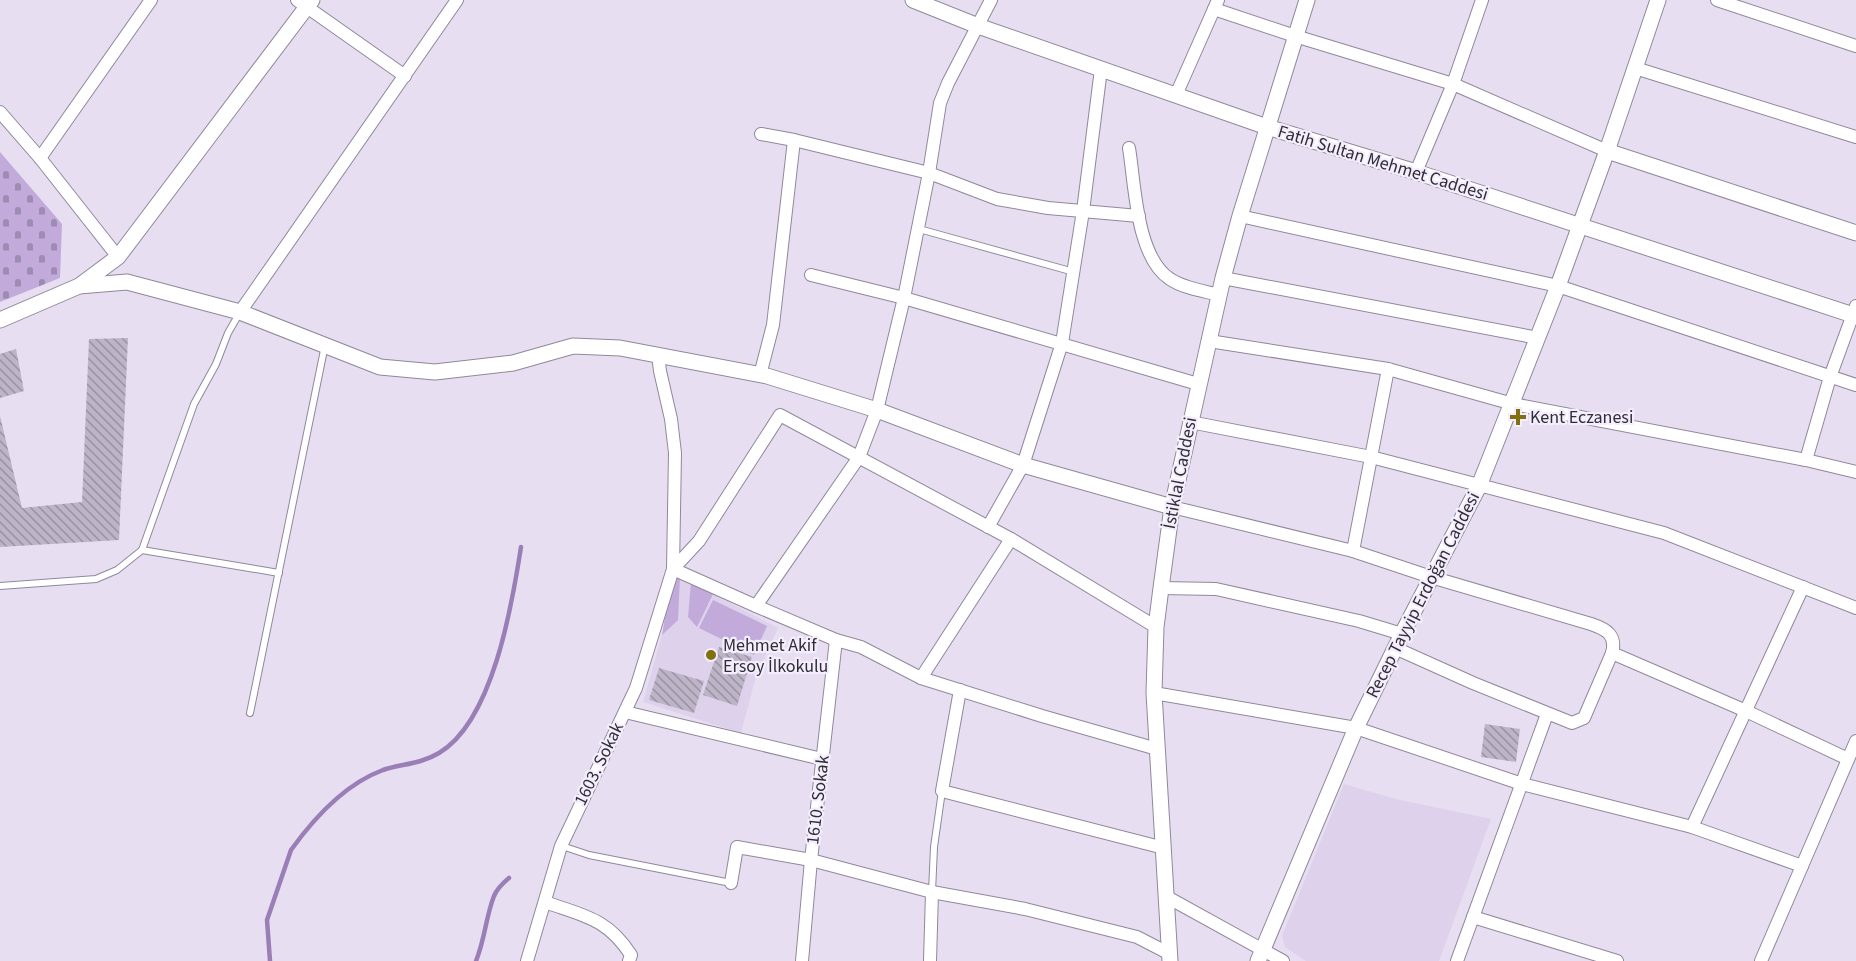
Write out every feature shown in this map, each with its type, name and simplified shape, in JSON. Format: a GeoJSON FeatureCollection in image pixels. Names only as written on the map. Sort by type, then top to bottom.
{"type":"FeatureCollection","features":[{"type":"Feature","properties":{"kind":"street"},"geometry":{"type":"LineString","coordinates":[[40,158],[151,0]]}},
{"type":"Feature","properties":{"kind":"street"},"geometry":{"type":"LineString","coordinates":[[240,312],[458,0]]}},
{"type":"Feature","properties":{"kind":"street","name":"Fatih Sultan Mehmet Caddesi"},"geometry":{"type":"LineString","coordinates":[[913,0],[978,26],[1267,127],[1855,312]]}},
{"type":"Feature","properties":{"kind":"street"},"geometry":{"type":"LineString","coordinates":[[756,606],[859,457],[877,410],[904,298],[919,230],[940,104],[948,83],[991,0]]}},
{"type":"Feature","properties":{"kind":"street","name":"İstiklal Caddesi"},"geometry":{"type":"LineString","coordinates":[[1170,957],[1155,693],[1156,627],[1172,507],[1223,278],[1294,36],[1307,0]]}},
{"type":"Feature","properties":{"kind":"street"},"geometry":{"type":"LineString","coordinates":[[1416,172],[1453,84],[1482,0]]}},
{"type":"Feature","properties":{"kind":"street","name":"Recep Tayyip Erdoğan Caddesi"},"geometry":{"type":"LineString","coordinates":[[1261,955],[1356,728],[1398,641],[1479,486],[1513,404],[1608,151],[1658,0]]}},
{"type":"Feature","properties":{"kind":"street"},"geometry":{"type":"LineString","coordinates":[[1717,0],[1856,46]]}},
{"type":"Feature","properties":{"kind":"street"},"geometry":{"type":"LineString","coordinates":[[0,320],[79,286],[118,257],[305,2],[405,76]]}},
{"type":"Feature","properties":{"kind":"street"},"geometry":{"type":"LineString","coordinates":[[1176,95],[1216,4],[1294,36],[1453,84],[1608,151],[1856,232]]}},
{"type":"Feature","properties":{"kind":"street"},"geometry":{"type":"LineString","coordinates":[[1635,68],[1856,137]]}},
{"type":"Feature","properties":{"kind":"street"},"geometry":{"type":"LineString","coordinates":[[988,527],[1023,465],[1062,343],[1083,211],[1101,69]]}},
{"type":"Feature","properties":{"kind":"street"},"geometry":{"type":"LineString","coordinates":[[0,112],[40,158],[118,257]]}},
{"type":"Feature","properties":{"kind":"street"},"geometry":{"type":"LineString","coordinates":[[761,134],[929,173],[997,199],[1048,208],[1139,216]]}},
{"type":"Feature","properties":{"kind":"street"},"geometry":{"type":"LineString","coordinates":[[760,375],[772,325],[794,140]]}},
{"type":"Feature","properties":{"kind":"street"},"geometry":{"type":"LineString","coordinates":[[1129,147],[1139,216],[1150,255],[1161,272],[1175,282],[1219,295]]}},
{"type":"Feature","properties":{"kind":"street"},"geometry":{"type":"LineString","coordinates":[[1240,216],[1558,286],[1856,385]]}},
{"type":"Feature","properties":{"kind":"street"},"geometry":{"type":"LineString","coordinates":[[811,275],[904,298],[1198,384]]}},
{"type":"Feature","properties":{"kind":"street"},"geometry":{"type":"LineString","coordinates":[[1223,278],[1538,338]]}},
{"type":"Feature","properties":{"kind":"street"},"geometry":{"type":"LineString","coordinates":[[79,286],[126,282],[240,312],[380,367],[435,372],[513,363],[573,346],[620,348],[760,375],[877,410],[1023,465],[1172,507],[1353,551],[1431,577],[1605,628],[1613,640],[1612,653],[1584,718],[1572,723],[1547,714],[1359,621],[1216,589],[1161,588]]}},
{"type":"Feature","properties":{"kind":"street"},"geometry":{"type":"LineString","coordinates":[[1806,460],[1830,377],[1855,312]]}},
{"type":"Feature","properties":{"kind":"street"},"geometry":{"type":"LineString","coordinates":[[1209,340],[1388,369],[1513,404],[1806,460],[1856,472]]}},
{"type":"Feature","properties":{"kind":"street"},"geometry":{"type":"LineString","coordinates":[[658,356],[671,419],[675,453],[673,569]]}},
{"type":"Feature","properties":{"kind":"street"},"geometry":{"type":"LineString","coordinates":[[1353,551],[1388,369]]}},
{"type":"Feature","properties":{"kind":"street"},"geometry":{"type":"LineString","coordinates":[[673,569],[699,541],[780,415],[1011,539],[1156,627]]}},
{"type":"Feature","properties":{"kind":"street"},"geometry":{"type":"LineString","coordinates":[[1190,422],[1371,457],[1664,533],[1856,608]]}},
{"type":"Feature","properties":{"kind":"street"},"geometry":{"type":"LineString","coordinates":[[921,678],[1011,539]]}},
{"type":"Feature","properties":{"kind":"street"},"geometry":{"type":"LineString","coordinates":[[673,569],[836,640],[861,647],[921,678],[1157,749]]}},
{"type":"Feature","properties":{"kind":"street","name":"1603. Sokak"},"geometry":{"type":"LineString","coordinates":[[527,961],[561,846],[643,669],[673,569]]}},
{"type":"Feature","properties":{"kind":"street"},"geometry":{"type":"LineString","coordinates":[[1692,827],[1803,587]]}},
{"type":"Feature","properties":{"kind":"street","name":"1610. Sokak"},"geometry":{"type":"LineString","coordinates":[[802,961],[810,860],[836,640]]}},
{"type":"Feature","properties":{"kind":"street"},"geometry":{"type":"LineString","coordinates":[[1612,653],[1746,711],[1848,759]]}},
{"type":"Feature","properties":{"kind":"street"},"geometry":{"type":"LineString","coordinates":[[960,690],[942,791],[1164,848]]}},
{"type":"Feature","properties":{"kind":"street"},"geometry":{"type":"LineString","coordinates":[[1155,693],[1356,728],[1522,784],[1692,827],[1802,866]]}},
{"type":"Feature","properties":{"kind":"street"},"geometry":{"type":"LineString","coordinates":[[625,712],[822,759]]}},
{"type":"Feature","properties":{"kind":"street"},"geometry":{"type":"LineString","coordinates":[[1457,961],[1547,714]]}},
{"type":"Feature","properties":{"kind":"street"},"geometry":{"type":"LineString","coordinates":[[1761,961],[1856,741]]}},
{"type":"Feature","properties":{"kind":"street"},"geometry":{"type":"LineString","coordinates":[[731,883],[737,847],[810,860],[932,892],[1025,909],[1137,937],[1170,957]]}},
{"type":"Feature","properties":{"kind":"street"},"geometry":{"type":"LineString","coordinates":[[930,961],[932,892]]}},
{"type":"Feature","properties":{"kind":"street"},"geometry":{"type":"LineString","coordinates":[[1167,897],[1261,955],[1283,961]]}},
{"type":"Feature","properties":{"kind":"street"},"geometry":{"type":"LineString","coordinates":[[545,902],[598,921],[617,936],[630,958]]}},
{"type":"Feature","properties":{"kind":"street"},"geometry":{"type":"LineString","coordinates":[[1473,917],[1617,961]]}},
{"type":"Feature","properties":{"kind":"lane"},"geometry":{"type":"LineString","coordinates":[[919,230],[1074,272]]}},
{"type":"Feature","properties":{"kind":"lane"},"geometry":{"type":"LineString","coordinates":[[0,586],[96,579],[127,564],[142,550],[194,404],[240,312]]}},
{"type":"Feature","properties":{"kind":"lane"},"geometry":{"type":"LineString","coordinates":[[250,713],[325,345]]}},
{"type":"Feature","properties":{"kind":"lane"},"geometry":{"type":"LineString","coordinates":[[142,550],[279,573]]}},
{"type":"Feature","properties":{"kind":"lane"},"geometry":{"type":"LineString","coordinates":[[932,892],[934,847],[942,791]]}},
{"type":"Feature","properties":{"kind":"lane"},"geometry":{"type":"LineString","coordinates":[[561,846],[589,855],[731,883]]}},
{"type":"Feature","properties":{"kind":"shaded area","name":"Mehmet Akif Ersoy İlkokulu"},"geometry":{"type":"Polygon","coordinates":[[[673,573],[778,628],[756,676],[741,733],[643,702],[662,635],[673,573]]]}},
{"type":"Feature","properties":{"kind":"shaded area"},"geometry":{"type":"Polygon","coordinates":[[[1344,784],[1396,799],[1491,819],[1439,961],[1306,961],[1285,947],[1282,936],[1344,784]]]}},
{"type":"Feature","properties":{"kind":"green space"},"geometry":{"type":"Polygon","coordinates":[[[0,152],[62,224],[60,278],[0,302],[0,152]]]}},
{"type":"Feature","properties":{"kind":"green space"},"geometry":{"type":"Polygon","coordinates":[[[673,573],[680,577],[678,620],[662,635],[673,573]]]}},
{"type":"Feature","properties":{"kind":"green space"},"geometry":{"type":"Polygon","coordinates":[[[691,583],[713,594],[697,627],[688,617],[691,583]]]}},
{"type":"Feature","properties":{"kind":"green space"},"geometry":{"type":"Polygon","coordinates":[[[713,600],[767,626],[754,655],[699,628],[713,600]]]}},
{"type":"Feature","properties":{"kind":"building"},"geometry":{"type":"Polygon","coordinates":[[[128,338],[119,540],[0,547],[0,416],[22,508],[82,502],[89,339],[128,338]]]}},
{"type":"Feature","properties":{"kind":"building"},"geometry":{"type":"Polygon","coordinates":[[[16,349],[24,391],[0,398],[0,354],[16,349]]]}},
{"type":"Feature","properties":{"kind":"building"},"geometry":{"type":"Polygon","coordinates":[[[719,647],[752,657],[737,706],[703,695],[719,647]]]}},
{"type":"Feature","properties":{"kind":"building"},"geometry":{"type":"Polygon","coordinates":[[[659,668],[704,681],[694,713],[649,700],[659,668]]]}},
{"type":"Feature","properties":{"kind":"building"},"geometry":{"type":"Polygon","coordinates":[[[1485,724],[1520,729],[1516,762],[1481,757],[1485,724]]]}},
{"type":"Feature","properties":{"kind":"waterway"},"geometry":{"type":"LineString","coordinates":[[270,961],[267,920],[291,850],[310,826],[331,803],[369,776],[439,753],[458,737],[473,715],[497,660],[512,599],[521,547]]}},
{"type":"Feature","properties":{"kind":"waterway"},"geometry":{"type":"LineString","coordinates":[[476,961],[494,896],[509,878]]}},
{"type":"Feature","properties":{"kind":"place","name":"Kent Eczanesi"},"geometry":{"type":"Point","coordinates":[1518,417]}},
{"type":"Feature","properties":{"kind":"place","name":"Mehmet Akif Ersoy İlkokulu"},"geometry":{"type":"Point","coordinates":[711,655]}}]}
